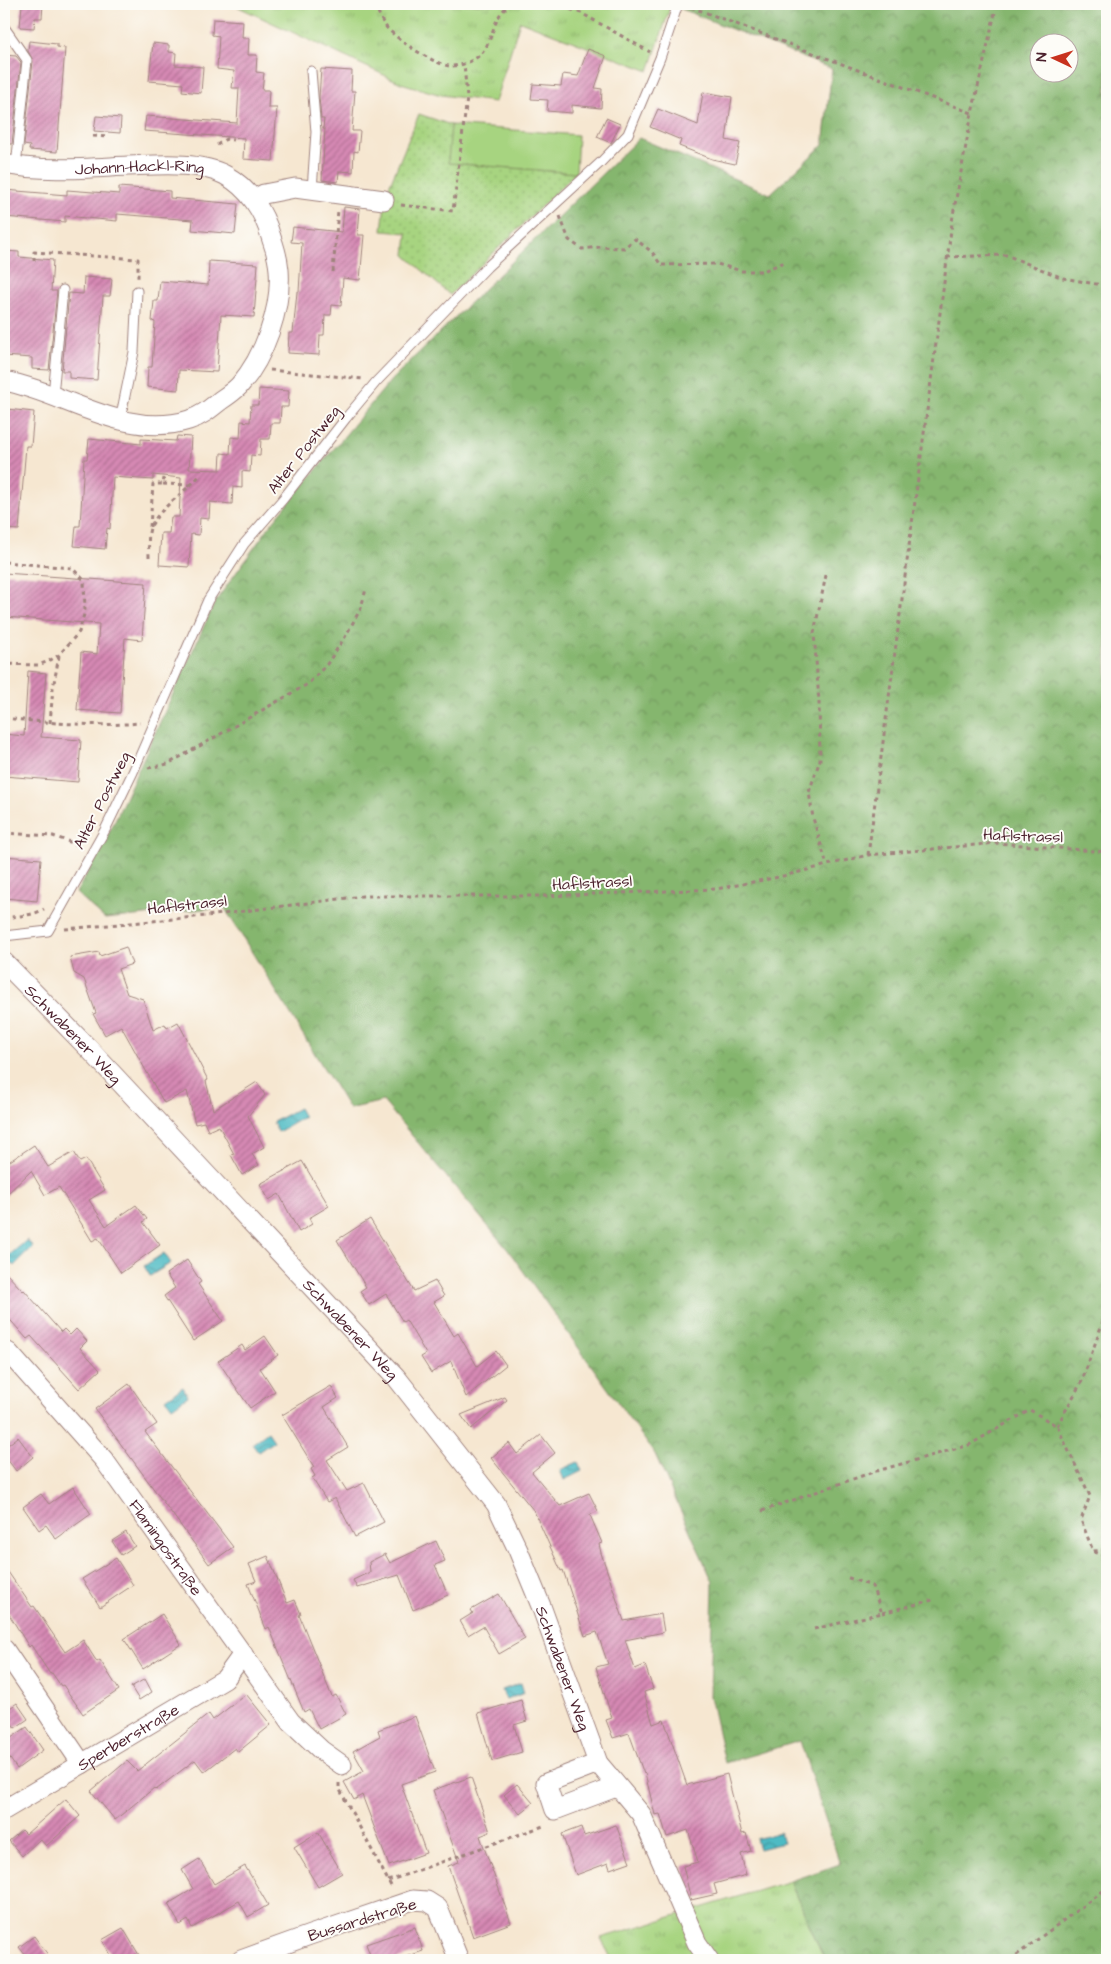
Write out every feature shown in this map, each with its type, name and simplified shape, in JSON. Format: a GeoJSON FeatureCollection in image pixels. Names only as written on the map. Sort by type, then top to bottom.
{"type":"FeatureCollection","features":[{"type":"Feature","properties":{"kind":"street","name":"Johann-Hackl-Ring"},"geometry":{"type":"LineString","coordinates":[[4,380],[23,384],[120,420],[166,424],[188,420],[205,414],[238,386],[264,346],[277,299],[279,272],[277,256],[267,222],[254,199],[225,175],[192,167],[165,164],[50,169],[10,165]]}},
{"type":"Feature","properties":{"kind":"street"},"geometry":{"type":"LineString","coordinates":[[254,199],[264,194],[295,188],[384,200]]}},
{"type":"Feature","properties":{"kind":"street","name":"Schwabener Weg"},"geometry":{"type":"LineString","coordinates":[[4,962],[92,1051],[396,1376],[496,1504],[518,1550],[541,1606],[598,1763],[616,1787],[641,1814],[697,1943],[709,1960]]}},
{"type":"Feature","properties":{"kind":"street","name":"Flamingostraße"},"geometry":{"type":"LineString","coordinates":[[4,1350],[9,1353],[104,1460],[292,1722],[321,1750],[342,1765]]}},
{"type":"Feature","properties":{"kind":"street"},"geometry":{"type":"LineString","coordinates":[[4,1649],[82,1764]]}},
{"type":"Feature","properties":{"kind":"street","name":"Sperberstraße"},"geometry":{"type":"LineString","coordinates":[[4,1810],[225,1678],[243,1654]]}},
{"type":"Feature","properties":{"kind":"street"},"geometry":{"type":"LineString","coordinates":[[598,1763],[546,1783],[555,1810],[616,1787]]}},
{"type":"Feature","properties":{"kind":"street","name":"Bussardstraße"},"geometry":{"type":"LineString","coordinates":[[241,1960],[413,1900],[427,1901],[438,1908],[459,1960]]}},
{"type":"Feature","properties":{"kind":"lane","name":"Alter Postweg"},"geometry":{"type":"LineString","coordinates":[[4,936],[48,931],[106,830],[208,600],[244,544],[284,499],[376,382],[487,267],[556,204],[628,134],[660,58],[678,4]]}},
{"type":"Feature","properties":{"kind":"lane","name":"Johann-Hackl-Ring"},"geometry":{"type":"LineString","coordinates":[[4,27],[27,60],[10,165]]}},
{"type":"Feature","properties":{"kind":"lane"},"geometry":{"type":"LineString","coordinates":[[311,72],[316,132],[312,190]]}},
{"type":"Feature","properties":{"kind":"lane"},"geometry":{"type":"LineString","coordinates":[[54,395],[63,290]]}},
{"type":"Feature","properties":{"kind":"lane"},"geometry":{"type":"LineString","coordinates":[[120,420],[134,352],[137,292]]}},
{"type":"Feature","properties":{"kind":"path"},"geometry":{"type":"LineString","coordinates":[[376,4],[378,13],[387,27],[402,41],[436,62],[450,66],[464,64],[481,54],[499,15],[510,5],[514,4]]}},
{"type":"Feature","properties":{"kind":"path"},"geometry":{"type":"LineString","coordinates":[[555,4],[581,13],[660,58]]}},
{"type":"Feature","properties":{"kind":"path"},"geometry":{"type":"LineString","coordinates":[[868,856],[947,256],[972,113],[997,4]]}},
{"type":"Feature","properties":{"kind":"path"},"geometry":{"type":"LineString","coordinates":[[690,7],[972,113]]}},
{"type":"Feature","properties":{"kind":"path"},"geometry":{"type":"LineString","coordinates":[[384,200],[409,207],[453,211],[467,98],[464,64]]}},
{"type":"Feature","properties":{"kind":"path"},"geometry":{"type":"LineString","coordinates":[[93,136],[108,137]]}},
{"type":"Feature","properties":{"kind":"path"},"geometry":{"type":"LineString","coordinates":[[217,145],[226,139],[233,140]]}},
{"type":"Feature","properties":{"kind":"path"},"geometry":{"type":"LineString","coordinates":[[333,272],[339,194]]}},
{"type":"Feature","properties":{"kind":"path"},"geometry":{"type":"LineString","coordinates":[[556,204],[569,240],[582,249],[600,247],[624,248],[635,239],[652,252],[661,265],[716,264],[742,271],[763,271],[785,262]]}},
{"type":"Feature","properties":{"kind":"path"},"geometry":{"type":"LineString","coordinates":[[34,261],[34,252],[138,258],[137,292]]}},
{"type":"Feature","properties":{"kind":"path"},"geometry":{"type":"LineString","coordinates":[[947,256],[1006,255],[1063,278],[1107,286]]}},
{"type":"Feature","properties":{"kind":"path"},"geometry":{"type":"LineString","coordinates":[[254,364],[270,370],[361,378],[376,382]]}},
{"type":"Feature","properties":{"kind":"path"},"geometry":{"type":"LineString","coordinates":[[150,527],[171,500],[191,485],[200,475]]}},
{"type":"Feature","properties":{"kind":"path"},"geometry":{"type":"LineString","coordinates":[[163,484],[164,478]]}},
{"type":"Feature","properties":{"kind":"path"},"geometry":{"type":"LineString","coordinates":[[149,558],[153,484],[191,485]]}},
{"type":"Feature","properties":{"kind":"path"},"geometry":{"type":"LineString","coordinates":[[4,562],[72,568],[84,580],[85,611],[79,632],[59,655],[38,665],[4,664]]}},
{"type":"Feature","properties":{"kind":"path"},"geometry":{"type":"LineString","coordinates":[[826,575],[814,633],[819,701],[820,760],[809,792],[812,818],[827,865]]}},
{"type":"Feature","properties":{"kind":"path"},"geometry":{"type":"LineString","coordinates":[[133,772],[168,764],[308,684],[327,664],[345,637],[362,608],[366,589]]}},
{"type":"Feature","properties":{"kind":"path"},"geometry":{"type":"LineString","coordinates":[[50,723],[53,688],[59,655]]}},
{"type":"Feature","properties":{"kind":"path"},"geometry":{"type":"LineString","coordinates":[[4,718],[50,723],[132,724]]}},
{"type":"Feature","properties":{"kind":"path"},"geometry":{"type":"LineString","coordinates":[[4,833],[53,836],[70,842]]}},
{"type":"Feature","properties":{"kind":"path","name":"Haflstrassl"},"geometry":{"type":"LineString","coordinates":[[75,928],[206,916],[362,896],[545,896],[716,889],[868,856],[997,843],[1107,852]]}},
{"type":"Feature","properties":{"kind":"path"},"geometry":{"type":"LineString","coordinates":[[4,918],[39,912],[49,906],[61,908]]}},
{"type":"Feature","properties":{"kind":"path"},"geometry":{"type":"LineString","coordinates":[[1057,1426],[1082,1380],[1103,1321],[1107,1259]]}},
{"type":"Feature","properties":{"kind":"path"},"geometry":{"type":"LineString","coordinates":[[762,1511],[873,1472],[969,1445],[1030,1410],[1057,1426],[1090,1496],[1081,1520],[1093,1551],[1107,1558]]}},
{"type":"Feature","properties":{"kind":"path"},"geometry":{"type":"LineString","coordinates":[[1093,1551],[1107,1550]]}},
{"type":"Feature","properties":{"kind":"path"},"geometry":{"type":"LineString","coordinates":[[846,1577],[872,1586],[882,1613]]}},
{"type":"Feature","properties":{"kind":"path"},"geometry":{"type":"LineString","coordinates":[[814,1629],[933,1600]]}},
{"type":"Feature","properties":{"kind":"path"},"geometry":{"type":"LineString","coordinates":[[342,1765],[338,1788],[388,1881],[548,1824],[555,1810]]}},
{"type":"Feature","properties":{"kind":"path"},"geometry":{"type":"LineString","coordinates":[[1010,1960],[1107,1888]]}},
{"type":"Feature","properties":{"kind":"green space"},"geometry":{"type":"Polygon","coordinates":[[[232,4],[671,5],[649,71],[520,21],[495,102],[441,95],[401,83],[232,4]]]}},
{"type":"Feature","properties":{"kind":"green space"},"geometry":{"type":"Polygon","coordinates":[[[669,4],[1107,4],[1107,1960],[825,1960],[790,1881],[840,1864],[800,1741],[725,1763],[710,1696],[713,1582],[655,1454],[508,1250],[383,1101],[349,1109],[224,907],[105,919],[76,893],[111,829],[215,602],[272,523],[392,379],[639,138],[770,194],[823,145],[832,69],[669,4]]]}},
{"type":"Feature","properties":{"kind":"green space"},"geometry":{"type":"Polygon","coordinates":[[[419,114],[451,125],[449,163],[576,173],[450,295],[405,255],[407,233],[382,231],[386,194],[419,114]]]}},
{"type":"Feature","properties":{"kind":"green space"},"geometry":{"type":"Polygon","coordinates":[[[451,125],[578,135],[576,173],[448,163],[451,125]]]}},
{"type":"Feature","properties":{"kind":"green space"},"geometry":{"type":"Polygon","coordinates":[[[790,1881],[825,1960],[612,1960],[601,1938],[790,1881]]]}},
{"type":"Feature","properties":{"kind":"water"},"geometry":{"type":"Polygon","coordinates":[[[299,1108],[304,1117],[278,1132],[273,1122],[299,1108]]]}},
{"type":"Feature","properties":{"kind":"water"},"geometry":{"type":"Polygon","coordinates":[[[27,1240],[33,1247],[14,1266],[6,1258],[27,1240]]]}},
{"type":"Feature","properties":{"kind":"water"},"geometry":{"type":"Polygon","coordinates":[[[164,1253],[171,1263],[150,1276],[144,1266],[164,1253]]]}},
{"type":"Feature","properties":{"kind":"water"},"geometry":{"type":"Polygon","coordinates":[[[183,1387],[188,1396],[172,1407],[166,1399],[183,1387]]]}},
{"type":"Feature","properties":{"kind":"water"},"geometry":{"type":"Polygon","coordinates":[[[268,1432],[274,1441],[258,1452],[252,1444],[268,1432]]]}},
{"type":"Feature","properties":{"kind":"water"},"geometry":{"type":"Polygon","coordinates":[[[578,1462],[582,1471],[564,1480],[560,1470],[578,1462]]]}},
{"type":"Feature","properties":{"kind":"water"},"geometry":{"type":"Polygon","coordinates":[[[521,1683],[524,1693],[506,1700],[502,1690],[521,1683]]]}},
{"type":"Feature","properties":{"kind":"water"},"geometry":{"type":"Polygon","coordinates":[[[780,1832],[783,1843],[759,1849],[756,1839],[780,1832]]]}},
{"type":"Feature","properties":{"kind":"building"},"geometry":{"type":"Polygon","coordinates":[[[22,4],[43,4],[42,18],[35,18],[34,28],[20,27],[22,4]]]}},
{"type":"Feature","properties":{"kind":"building"},"geometry":{"type":"Polygon","coordinates":[[[213,19],[243,21],[242,38],[249,38],[248,55],[257,55],[256,72],[264,73],[262,90],[269,90],[268,108],[277,108],[273,161],[243,159],[244,138],[144,131],[146,116],[237,123],[239,88],[232,88],[234,71],[217,69],[219,36],[212,35],[213,19]]]}},
{"type":"Feature","properties":{"kind":"building"},"geometry":{"type":"Polygon","coordinates":[[[29,41],[57,44],[57,47],[65,48],[57,152],[29,150],[30,146],[24,145],[33,61],[28,51],[29,41]]]}},
{"type":"Feature","properties":{"kind":"building"},"geometry":{"type":"Polygon","coordinates":[[[153,43],[169,45],[169,52],[176,53],[175,65],[203,67],[201,93],[182,91],[183,84],[149,81],[153,43]]]}},
{"type":"Feature","properties":{"kind":"building"},"geometry":{"type":"Polygon","coordinates":[[[588,49],[606,56],[595,88],[602,89],[601,108],[572,105],[572,113],[547,111],[548,100],[531,99],[533,84],[561,86],[563,74],[578,76],[588,49]]]}},
{"type":"Feature","properties":{"kind":"building"},"geometry":{"type":"Polygon","coordinates":[[[4,55],[16,56],[21,62],[12,144],[4,144],[4,55]]]}},
{"type":"Feature","properties":{"kind":"building"},"geometry":{"type":"Polygon","coordinates":[[[321,69],[352,71],[351,91],[355,91],[352,131],[360,131],[358,152],[354,151],[353,172],[339,171],[338,182],[322,180],[325,129],[323,129],[324,119],[321,119],[319,97],[321,69]]]}},
{"type":"Feature","properties":{"kind":"building"},"geometry":{"type":"Polygon","coordinates":[[[703,92],[732,97],[726,140],[740,143],[735,164],[712,159],[679,146],[681,140],[650,127],[658,109],[698,125],[703,92]]]}},
{"type":"Feature","properties":{"kind":"building"},"geometry":{"type":"Polygon","coordinates":[[[96,116],[121,118],[120,133],[94,131],[96,116]]]}},
{"type":"Feature","properties":{"kind":"building"},"geometry":{"type":"Polygon","coordinates":[[[606,118],[620,124],[611,143],[597,137],[606,118]]]}},
{"type":"Feature","properties":{"kind":"building"},"geometry":{"type":"Polygon","coordinates":[[[119,187],[170,191],[170,198],[238,204],[235,234],[192,230],[193,220],[117,214],[117,221],[65,216],[65,222],[4,217],[4,190],[67,195],[67,190],[119,194],[119,187]]]}},
{"type":"Feature","properties":{"kind":"building"},"geometry":{"type":"Polygon","coordinates":[[[344,207],[360,209],[358,235],[364,235],[360,280],[343,278],[341,306],[332,305],[331,315],[325,315],[324,335],[320,335],[319,355],[288,353],[289,333],[293,333],[297,292],[299,292],[302,243],[291,242],[293,227],[342,232],[344,207]]]}},
{"type":"Feature","properties":{"kind":"building"},"geometry":{"type":"Polygon","coordinates":[[[4,251],[19,252],[19,257],[53,260],[51,291],[57,291],[49,370],[32,369],[32,358],[4,356],[4,251]]]}},
{"type":"Feature","properties":{"kind":"building"},"geometry":{"type":"Polygon","coordinates":[[[209,261],[258,264],[254,317],[221,315],[217,372],[179,370],[178,390],[147,387],[148,367],[152,367],[155,322],[152,321],[154,301],[158,301],[160,281],[208,285],[209,261]]]}},
{"type":"Feature","properties":{"kind":"building"},"geometry":{"type":"Polygon","coordinates":[[[84,277],[112,279],[110,296],[103,296],[97,380],[69,378],[69,371],[62,371],[69,293],[83,294],[84,277]]]}},
{"type":"Feature","properties":{"kind":"building"},"geometry":{"type":"Polygon","coordinates":[[[259,389],[289,391],[288,407],[281,407],[280,423],[271,423],[270,439],[261,439],[260,456],[251,455],[250,472],[242,471],[242,488],[233,487],[232,504],[210,502],[209,519],[200,518],[199,535],[191,534],[189,567],[159,565],[161,533],[169,533],[171,517],[179,517],[181,478],[153,475],[153,480],[113,477],[110,529],[107,528],[105,549],[74,546],[76,526],[80,526],[84,459],[87,459],[89,439],[141,444],[141,439],[176,441],[177,436],[191,437],[189,469],[220,470],[221,453],[230,454],[231,437],[240,438],[241,421],[250,422],[251,405],[258,405],[259,389]]]}},
{"type":"Feature","properties":{"kind":"building"},"geometry":{"type":"Polygon","coordinates":[[[7,409],[34,412],[31,446],[26,446],[19,530],[4,529],[4,448],[7,409]]]}},
{"type":"Feature","properties":{"kind":"building"},"geometry":{"type":"Polygon","coordinates":[[[4,573],[146,583],[142,640],[125,638],[120,713],[77,710],[81,652],[97,654],[99,624],[4,617],[4,573]]]}},
{"type":"Feature","properties":{"kind":"building"},"geometry":{"type":"Polygon","coordinates":[[[28,671],[46,673],[41,737],[81,740],[78,782],[4,776],[4,734],[24,736],[28,671]]]}},
{"type":"Feature","properties":{"kind":"building"},"geometry":{"type":"Polygon","coordinates":[[[4,856],[41,859],[37,901],[4,898],[4,856]]]}},
{"type":"Feature","properties":{"kind":"building"},"geometry":{"type":"Polygon","coordinates":[[[126,947],[132,964],[118,969],[127,994],[143,999],[153,1030],[165,1024],[167,1028],[178,1022],[208,1080],[206,1081],[213,1110],[257,1082],[265,1095],[248,1116],[264,1147],[252,1154],[259,1165],[242,1175],[231,1155],[234,1154],[219,1126],[208,1131],[204,1122],[195,1124],[187,1091],[164,1103],[121,1026],[105,1035],[93,1014],[96,1013],[84,979],[74,973],[70,957],[99,952],[100,956],[126,947]]]}},
{"type":"Feature","properties":{"kind":"building"},"geometry":{"type":"Polygon","coordinates":[[[34,1145],[48,1167],[74,1152],[80,1162],[86,1159],[105,1190],[89,1200],[106,1226],[136,1205],[147,1219],[143,1222],[160,1245],[121,1273],[98,1238],[92,1241],[59,1187],[45,1195],[31,1171],[4,1197],[4,1165],[34,1145]]]}},
{"type":"Feature","properties":{"kind":"building"},"geometry":{"type":"Polygon","coordinates":[[[302,1161],[329,1206],[309,1218],[312,1224],[299,1232],[279,1194],[269,1200],[260,1184],[302,1161]]]}},
{"type":"Feature","properties":{"kind":"building"},"geometry":{"type":"Polygon","coordinates":[[[370,1219],[414,1291],[435,1281],[444,1296],[434,1302],[454,1336],[458,1333],[477,1366],[496,1351],[506,1365],[466,1397],[451,1361],[431,1373],[421,1357],[426,1354],[406,1320],[403,1322],[386,1294],[369,1305],[360,1291],[366,1287],[337,1240],[370,1219]]]}},
{"type":"Feature","properties":{"kind":"building"},"geometry":{"type":"Polygon","coordinates":[[[187,1260],[201,1282],[198,1284],[223,1321],[193,1341],[164,1296],[175,1288],[166,1274],[187,1260]]]}},
{"type":"Feature","properties":{"kind":"building"},"geometry":{"type":"Polygon","coordinates":[[[4,1271],[24,1290],[61,1332],[64,1329],[70,1335],[76,1329],[87,1341],[80,1348],[100,1370],[79,1389],[31,1336],[27,1339],[4,1313],[4,1271]]]}},
{"type":"Feature","properties":{"kind":"building"},"geometry":{"type":"Polygon","coordinates":[[[265,1336],[278,1355],[260,1368],[275,1391],[250,1408],[218,1361],[242,1345],[245,1350],[265,1336]]]}},
{"type":"Feature","properties":{"kind":"building"},"geometry":{"type":"Polygon","coordinates":[[[129,1384],[157,1424],[145,1432],[233,1547],[209,1564],[95,1409],[129,1384]]]}},
{"type":"Feature","properties":{"kind":"building"},"geometry":{"type":"Polygon","coordinates":[[[331,1386],[338,1398],[324,1407],[348,1447],[327,1460],[347,1491],[364,1483],[384,1522],[355,1537],[335,1498],[327,1502],[312,1478],[315,1476],[311,1469],[314,1467],[282,1415],[331,1386]]]}},
{"type":"Feature","properties":{"kind":"building"},"geometry":{"type":"Polygon","coordinates":[[[505,1397],[507,1400],[471,1429],[461,1415],[505,1397]]]}},
{"type":"Feature","properties":{"kind":"building"},"geometry":{"type":"Polygon","coordinates":[[[541,1435],[555,1453],[532,1472],[560,1506],[589,1493],[598,1511],[590,1515],[602,1543],[599,1544],[601,1553],[624,1621],[661,1614],[664,1632],[625,1640],[635,1669],[645,1665],[653,1689],[644,1692],[653,1724],[664,1720],[687,1785],[727,1774],[742,1834],[746,1833],[751,1851],[741,1854],[746,1875],[714,1884],[717,1894],[691,1900],[683,1866],[698,1862],[688,1830],[667,1837],[660,1814],[655,1815],[645,1773],[629,1733],[613,1738],[606,1720],[612,1718],[596,1667],[608,1664],[597,1632],[585,1636],[563,1570],[561,1571],[534,1511],[491,1458],[509,1443],[517,1454],[541,1435]]]}},
{"type":"Feature","properties":{"kind":"building"},"geometry":{"type":"Polygon","coordinates":[[[18,1437],[33,1457],[16,1471],[4,1455],[4,1448],[18,1437]]]}},
{"type":"Feature","properties":{"kind":"building"},"geometry":{"type":"Polygon","coordinates":[[[73,1487],[91,1514],[56,1539],[46,1525],[39,1530],[23,1507],[41,1494],[49,1504],[73,1487]]]}},
{"type":"Feature","properties":{"kind":"building"},"geometry":{"type":"Polygon","coordinates":[[[126,1532],[135,1546],[121,1555],[112,1541],[126,1532]]]}},
{"type":"Feature","properties":{"kind":"building"},"geometry":{"type":"Polygon","coordinates":[[[436,1541],[445,1561],[435,1565],[448,1595],[413,1610],[399,1575],[357,1588],[353,1580],[370,1572],[369,1562],[385,1554],[390,1563],[436,1541]]]}},
{"type":"Feature","properties":{"kind":"building"},"geometry":{"type":"Polygon","coordinates":[[[268,1556],[287,1603],[295,1600],[301,1614],[299,1615],[332,1697],[336,1695],[346,1714],[319,1729],[309,1709],[304,1712],[269,1627],[266,1629],[248,1584],[256,1581],[249,1564],[268,1556]]]}},
{"type":"Feature","properties":{"kind":"building"},"geometry":{"type":"Polygon","coordinates":[[[116,1558],[133,1585],[100,1607],[82,1579],[116,1558]]]}},
{"type":"Feature","properties":{"kind":"building"},"geometry":{"type":"Polygon","coordinates":[[[4,1566],[65,1652],[83,1640],[97,1662],[100,1660],[119,1690],[83,1714],[63,1685],[61,1686],[52,1673],[50,1674],[31,1645],[29,1647],[4,1606],[4,1566]]]}},
{"type":"Feature","properties":{"kind":"building"},"geometry":{"type":"Polygon","coordinates":[[[499,1594],[525,1639],[499,1654],[483,1626],[468,1635],[460,1621],[473,1613],[471,1610],[499,1594]]]}},
{"type":"Feature","properties":{"kind":"building"},"geometry":{"type":"Polygon","coordinates":[[[162,1614],[181,1644],[143,1669],[124,1639],[162,1614]]]}},
{"type":"Feature","properties":{"kind":"building"},"geometry":{"type":"Polygon","coordinates":[[[145,1679],[152,1692],[139,1700],[131,1687],[145,1679]]]}},
{"type":"Feature","properties":{"kind":"building"},"geometry":{"type":"Polygon","coordinates":[[[246,1694],[271,1725],[238,1752],[235,1748],[204,1772],[195,1760],[156,1790],[154,1788],[115,1820],[91,1791],[127,1761],[137,1771],[209,1714],[213,1720],[246,1694]]]}},
{"type":"Feature","properties":{"kind":"building"},"geometry":{"type":"Polygon","coordinates":[[[521,1700],[527,1721],[514,1725],[522,1752],[492,1761],[478,1713],[521,1700]]]}},
{"type":"Feature","properties":{"kind":"building"},"geometry":{"type":"Polygon","coordinates":[[[17,1703],[28,1719],[15,1728],[4,1712],[17,1703]]]}},
{"type":"Feature","properties":{"kind":"building"},"geometry":{"type":"Polygon","coordinates":[[[415,1716],[435,1772],[401,1784],[426,1853],[389,1866],[362,1795],[354,1800],[344,1782],[364,1771],[353,1751],[380,1736],[378,1730],[415,1716]]]}},
{"type":"Feature","properties":{"kind":"building"},"geometry":{"type":"Polygon","coordinates":[[[27,1727],[43,1750],[17,1769],[4,1750],[4,1743],[27,1727]]]}},
{"type":"Feature","properties":{"kind":"building"},"geometry":{"type":"Polygon","coordinates":[[[471,1777],[490,1832],[480,1836],[511,1923],[473,1937],[448,1866],[459,1862],[433,1790],[471,1777]]]}},
{"type":"Feature","properties":{"kind":"building"},"geometry":{"type":"Polygon","coordinates":[[[517,1784],[533,1803],[520,1814],[504,1795],[517,1784]]]}},
{"type":"Feature","properties":{"kind":"building"},"geometry":{"type":"Polygon","coordinates":[[[66,1799],[80,1816],[46,1846],[40,1839],[22,1856],[9,1841],[22,1830],[26,1834],[66,1799]]]}},
{"type":"Feature","properties":{"kind":"building"},"geometry":{"type":"Polygon","coordinates":[[[616,1825],[630,1862],[610,1869],[608,1863],[576,1875],[562,1834],[581,1827],[584,1836],[616,1825]]]}},
{"type":"Feature","properties":{"kind":"building"},"geometry":{"type":"Polygon","coordinates":[[[318,1832],[342,1873],[318,1887],[294,1847],[318,1832]]]}},
{"type":"Feature","properties":{"kind":"building"},"geometry":{"type":"Polygon","coordinates":[[[199,1859],[214,1884],[245,1866],[268,1905],[248,1917],[239,1901],[192,1928],[188,1920],[180,1925],[168,1904],[193,1889],[182,1870],[199,1859]]]}},
{"type":"Feature","properties":{"kind":"building"},"geometry":{"type":"Polygon","coordinates":[[[415,1927],[423,1951],[396,1960],[372,1960],[366,1944],[415,1927]]]}},
{"type":"Feature","properties":{"kind":"building"},"geometry":{"type":"Polygon","coordinates":[[[123,1928],[142,1960],[114,1960],[102,1940],[123,1928]]]}},
{"type":"Feature","properties":{"kind":"building"},"geometry":{"type":"Polygon","coordinates":[[[34,1936],[52,1960],[29,1960],[19,1947],[34,1936]]]}}]}
